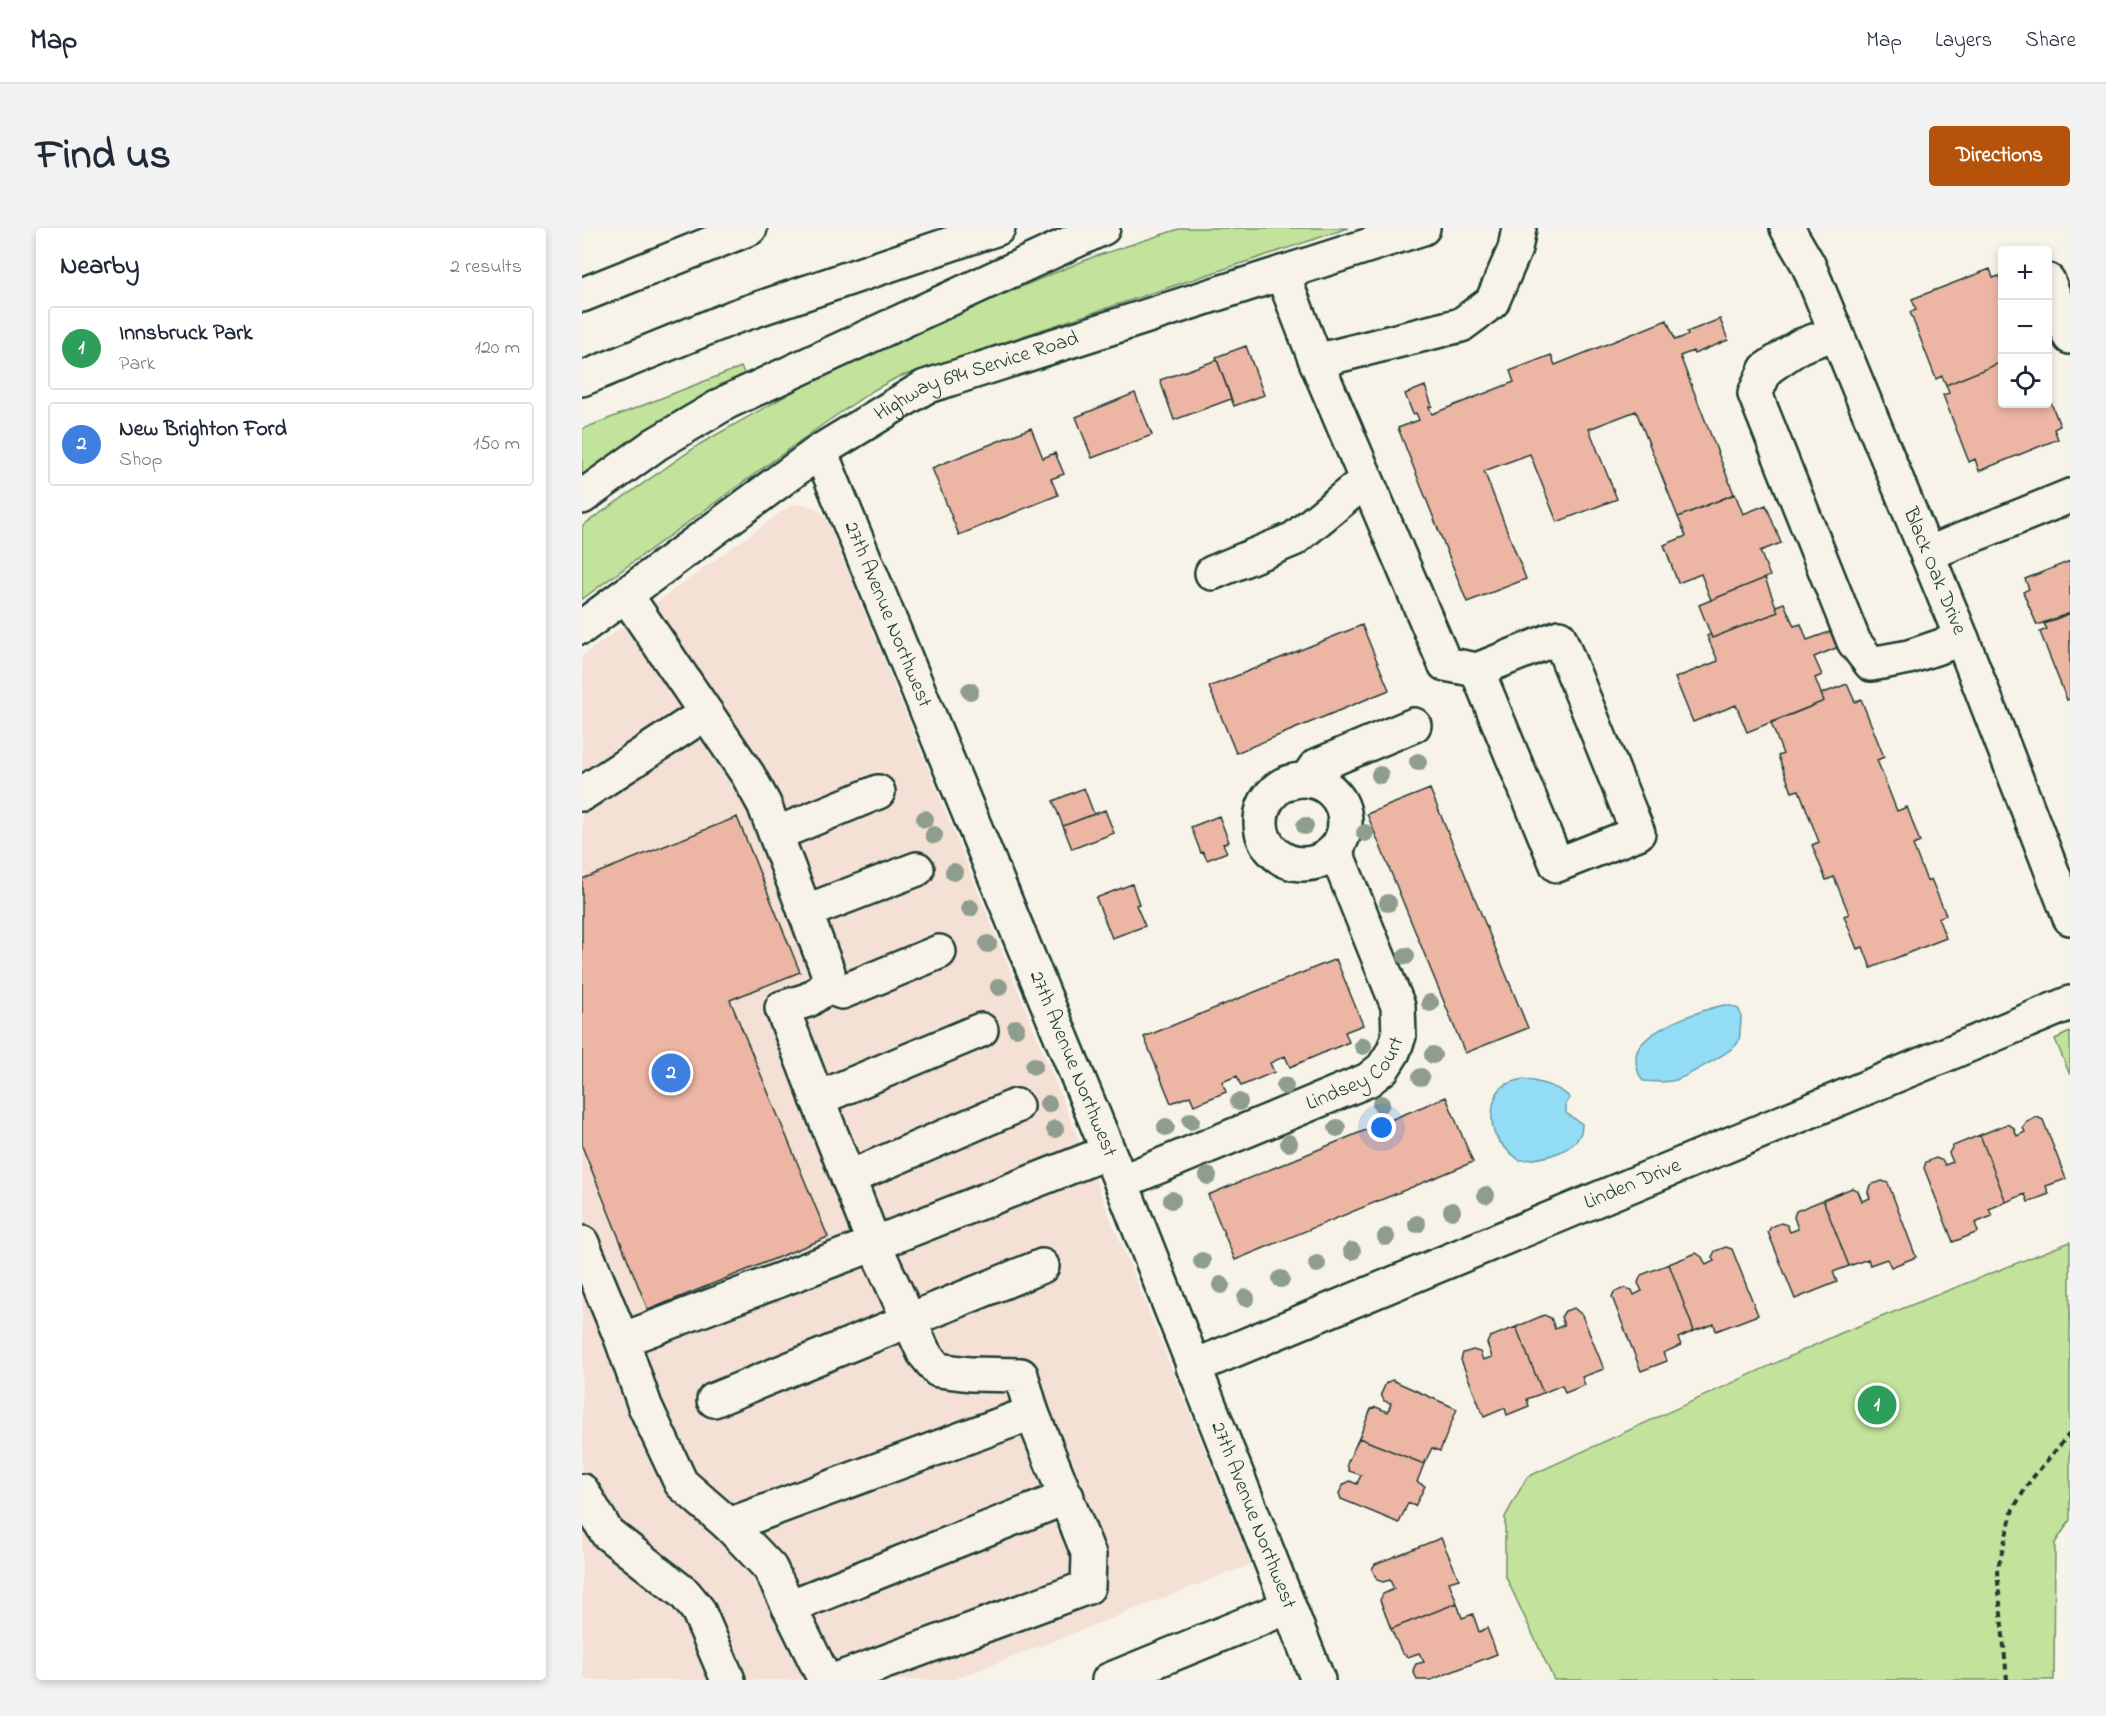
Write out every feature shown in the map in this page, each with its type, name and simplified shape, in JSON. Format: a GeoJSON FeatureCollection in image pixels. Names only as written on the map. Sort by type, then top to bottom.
{"type":"FeatureCollection","features":[{"type":"Feature","properties":{"kind":"main road"},"geometry":{"type":"LineString","coordinates":[[582,295],[750,228]]}},
{"type":"Feature","properties":{"kind":"main road"},"geometry":{"type":"LineString","coordinates":[[582,379],[734,317],[998,228]]}},
{"type":"Feature","properties":{"kind":"main road"},"geometry":{"type":"LineString","coordinates":[[582,498],[656,444],[727,402],[1103,228]]}},
{"type":"Feature","properties":{"kind":"main road","name":"Highway 694 Service Road"},"geometry":{"type":"LineString","coordinates":[[582,627],[820,451],[925,387],[1423,228]]}},
{"type":"Feature","properties":{"kind":"main road"},"geometry":{"type":"LineString","coordinates":[[1316,361],[1461,325],[1492,302],[1515,249],[1519,228]]}},
{"type":"Feature","properties":{"kind":"main road","name":"Black Oak Drive"},"geometry":{"type":"LineString","coordinates":[[1787,228],[1808,264],[1962,639],[2070,918]]}},
{"type":"Feature","properties":{"kind":"main road"},"geometry":{"type":"LineString","coordinates":[[1282,273],[1316,361],[1444,664],[1477,670],[1559,637],[1638,833],[1557,865],[1477,670]]}},
{"type":"Feature","properties":{"kind":"main road"},"geometry":{"type":"LineString","coordinates":[[2052,291],[2070,337]]}},
{"type":"Feature","properties":{"kind":"main road"},"geometry":{"type":"LineString","coordinates":[[1836,333],[1800,346],[1766,369],[1755,394],[1854,642],[1871,664],[1909,657],[1962,639]]}},
{"type":"Feature","properties":{"kind":"main road","name":"27th Avenue Northwest"},"geometry":{"type":"LineString","coordinates":[[820,451],[1121,1182],[1318,1680]]}},
{"type":"Feature","properties":{"kind":"main road"},"geometry":{"type":"LineString","coordinates":[[1212,573],[1294,539],[1366,480]]}},
{"type":"Feature","properties":{"kind":"main road"},"geometry":{"type":"LineString","coordinates":[[1927,554],[2070,496]]}},
{"type":"Feature","properties":{"kind":"main road"},"geometry":{"type":"LineString","coordinates":[[626,595],[748,775],[764,804],[828,972],[827,987]]}},
{"type":"Feature","properties":{"kind":"main road"},"geometry":{"type":"LineString","coordinates":[[582,794],[706,713]]}},
{"type":"Feature","properties":{"kind":"main road"},"geometry":{"type":"LineString","coordinates":[[1306,780],[1316,766],[1414,725]]}},
{"type":"Feature","properties":{"kind":"main road"},"geometry":{"type":"LineString","coordinates":[[1306,780],[1319,783],[1339,800],[1344,812],[1345,825],[1342,838],[1335,850],[1324,858],[1310,863],[1296,864],[1277,854],[1264,837],[1263,809],[1280,787],[1306,780]]}},
{"type":"Feature","properties":{"kind":"main road"},"geometry":{"type":"LineString","coordinates":[[776,834],[878,792]]}},
{"type":"Feature","properties":{"kind":"main road","name":"Lindsey Court"},"geometry":{"type":"LineString","coordinates":[[1121,1182],[1368,1080],[1383,1068],[1399,1036],[1398,1006],[1335,850]]}},
{"type":"Feature","properties":{"kind":"main road"},"geometry":{"type":"LineString","coordinates":[[805,912],[917,870]]}},
{"type":"Feature","properties":{"kind":"main road"},"geometry":{"type":"LineString","coordinates":[[827,987],[842,992],[939,952]]}},
{"type":"Feature","properties":{"kind":"main road"},"geometry":{"type":"LineString","coordinates":[[827,987],[808,1000],[782,1008],[874,1244],[909,1322],[924,1353],[938,1370],[1021,1376],[1032,1413],[1089,1555],[1088,1587],[836,1680]]}},
{"type":"Feature","properties":{"kind":"main road","name":"Linden Drive"},"geometry":{"type":"LineString","coordinates":[[1193,1367],[2070,1003]]}},
{"type":"Feature","properties":{"kind":"main road"},"geometry":{"type":"LineString","coordinates":[[817,1099],[981,1030]]}},
{"type":"Feature","properties":{"kind":"main road"},"geometry":{"type":"LineString","coordinates":[[848,1178],[1016,1106]]}},
{"type":"Feature","properties":{"kind":"main road"},"geometry":{"type":"LineString","coordinates":[[622,1340],[1108,1152]]}},
{"type":"Feature","properties":{"kind":"main road"},"geometry":{"type":"LineString","coordinates":[[582,1243],[622,1340],[645,1406],[681,1483],[729,1525],[770,1568],[825,1680]]}},
{"type":"Feature","properties":{"kind":"main road"},"geometry":{"type":"LineString","coordinates":[[714,1400],[1042,1266]]}},
{"type":"Feature","properties":{"kind":"main road"},"geometry":{"type":"LineString","coordinates":[[729,1525],[1032,1413]]}},
{"type":"Feature","properties":{"kind":"main road"},"geometry":{"type":"LineString","coordinates":[[582,1491],[607,1533],[685,1594],[698,1610],[728,1680]]}},
{"type":"Feature","properties":{"kind":"main road"},"geometry":{"type":"LineString","coordinates":[[789,1606],[1067,1497]]}},
{"type":"Feature","properties":{"kind":"main road"},"geometry":{"type":"LineString","coordinates":[[1109,1680],[1288,1607]]}},
{"type":"Feature","properties":{"kind":"path"},"geometry":{"type":"LineString","coordinates":[[2007,1680],[1997,1571],[2013,1509],[2030,1481],[2070,1433]]}},
{"type":"Feature","properties":{"kind":"shaded area"},"geometry":{"type":"Polygon","coordinates":[[[802,504],[818,509],[827,521],[834,537],[1251,1564],[953,1680],[582,1680],[582,656],[791,505],[802,504]]]}},
{"type":"Feature","properties":{"kind":"green space"},"geometry":{"type":"Polygon","coordinates":[[[1182,228],[1348,228],[896,378],[825,423],[582,599],[582,526],[700,444],[858,355],[1093,257],[1182,228]]]}},
{"type":"Feature","properties":{"kind":"green space"},"geometry":{"type":"Polygon","coordinates":[[[741,367],[748,380],[582,481],[582,429],[741,367]]]}},
{"type":"Feature","properties":{"kind":"green space"},"geometry":{"type":"Polygon","coordinates":[[[2070,1032],[2070,1075],[2055,1039],[2070,1032]]]}},
{"type":"Feature","properties":{"kind":"green space"},"geometry":{"type":"Polygon","coordinates":[[[2070,1242],[2070,1520],[2055,1543],[2054,1680],[1554,1680],[1505,1575],[1505,1517],[1527,1477],[1841,1333],[2070,1242]]]}},
{"type":"Feature","properties":{"kind":"water"},"geometry":{"type":"Polygon","coordinates":[[[1724,1005],[1735,1007],[1740,1012],[1740,1036],[1737,1044],[1708,1064],[1676,1080],[1643,1081],[1636,1059],[1640,1046],[1647,1039],[1679,1020],[1724,1005]]]}},
{"type":"Feature","properties":{"kind":"water"},"geometry":{"type":"Polygon","coordinates":[[[1523,1079],[1555,1088],[1570,1098],[1566,1104],[1566,1113],[1582,1124],[1576,1141],[1568,1148],[1548,1156],[1519,1160],[1497,1139],[1492,1124],[1495,1098],[1503,1086],[1523,1079]]]}},
{"type":"Feature","properties":{"kind":"building"},"geometry":{"type":"Polygon","coordinates":[[[1990,269],[1993,278],[1998,276],[1998,364],[1946,385],[1942,376],[1936,379],[1910,312],[1916,310],[1912,299],[1990,269]]]}},
{"type":"Feature","properties":{"kind":"building"},"geometry":{"type":"Polygon","coordinates":[[[1720,319],[1728,340],[1694,354],[1693,351],[1680,356],[1734,494],[1678,517],[1636,411],[1589,429],[1617,499],[1557,522],[1530,454],[1484,471],[1526,579],[1467,602],[1398,428],[1419,420],[1416,413],[1413,414],[1405,394],[1425,386],[1432,406],[1429,407],[1432,414],[1514,382],[1510,371],[1551,355],[1555,365],[1667,320],[1675,340],[1688,335],[1687,332],[1720,319]]]}},
{"type":"Feature","properties":{"kind":"building"},"geometry":{"type":"Polygon","coordinates":[[[1246,346],[1264,395],[1234,406],[1216,357],[1246,346]]]}},
{"type":"Feature","properties":{"kind":"building"},"geometry":{"type":"Polygon","coordinates":[[[1217,360],[1231,399],[1174,420],[1160,380],[1217,360]]]}},
{"type":"Feature","properties":{"kind":"building"},"geometry":{"type":"Polygon","coordinates":[[[1998,364],[1998,408],[2052,408],[2052,405],[2060,426],[2054,429],[2058,439],[1979,471],[1975,459],[1969,462],[1943,395],[1949,393],[1946,385],[1998,364]]]}},
{"type":"Feature","properties":{"kind":"building"},"geometry":{"type":"Polygon","coordinates":[[[1135,393],[1152,435],[1092,458],[1076,417],[1135,393]]]}},
{"type":"Feature","properties":{"kind":"building"},"geometry":{"type":"Polygon","coordinates":[[[1031,428],[1043,458],[1055,453],[1064,474],[1051,479],[1058,495],[959,535],[932,468],[1031,428]]]}},
{"type":"Feature","properties":{"kind":"building"},"geometry":{"type":"Polygon","coordinates":[[[1735,494],[1743,514],[1766,505],[1781,543],[1760,551],[1770,576],[1711,600],[1701,574],[1678,583],[1664,545],[1686,536],[1678,517],[1735,494]]]}},
{"type":"Feature","properties":{"kind":"building"},"geometry":{"type":"Polygon","coordinates":[[[2070,561],[2070,613],[2037,625],[2023,592],[2029,589],[2025,579],[2070,561]]]}},
{"type":"Feature","properties":{"kind":"building"},"geometry":{"type":"Polygon","coordinates":[[[1765,578],[1778,612],[1712,638],[1699,605],[1765,578]]]}},
{"type":"Feature","properties":{"kind":"building"},"geometry":{"type":"Polygon","coordinates":[[[1784,603],[1794,626],[1801,624],[1807,640],[1835,630],[1841,646],[1814,657],[1822,675],[1815,678],[1824,701],[1747,732],[1736,705],[1693,722],[1675,678],[1718,661],[1707,636],[1710,634],[1712,638],[1778,612],[1776,606],[1784,603]]]}},
{"type":"Feature","properties":{"kind":"building"},"geometry":{"type":"Polygon","coordinates":[[[2070,613],[2070,699],[2067,700],[2040,632],[2047,629],[2044,624],[2070,613]]]}},
{"type":"Feature","properties":{"kind":"building"},"geometry":{"type":"Polygon","coordinates":[[[1362,625],[1389,690],[1236,753],[1209,687],[1362,625]]]}},
{"type":"Feature","properties":{"kind":"building"},"geometry":{"type":"Polygon","coordinates":[[[1847,684],[1855,702],[1861,699],[1884,757],[1877,760],[1897,811],[1907,807],[1920,842],[1913,845],[1927,881],[1931,879],[1946,915],[1938,918],[1946,938],[1871,968],[1863,947],[1857,949],[1844,916],[1849,914],[1834,877],[1826,880],[1812,845],[1819,842],[1799,790],[1792,792],[1778,756],[1783,754],[1771,723],[1824,701],[1821,694],[1847,684]]]}},
{"type":"Feature","properties":{"kind":"building"},"geometry":{"type":"Polygon","coordinates":[[[1084,788],[1094,814],[1063,826],[1053,801],[1084,788]]]}},
{"type":"Feature","properties":{"kind":"building"},"geometry":{"type":"Polygon","coordinates":[[[1430,789],[1528,1028],[1465,1053],[1367,814],[1430,789]]]}},
{"type":"Feature","properties":{"kind":"building"},"geometry":{"type":"Polygon","coordinates":[[[1105,810],[1114,833],[1072,849],[1063,826],[1105,810]]]}},
{"type":"Feature","properties":{"kind":"building"},"geometry":{"type":"Polygon","coordinates":[[[1219,816],[1229,842],[1223,844],[1227,852],[1207,860],[1203,852],[1201,853],[1191,827],[1219,816]]]}},
{"type":"Feature","properties":{"kind":"building"},"geometry":{"type":"Polygon","coordinates":[[[737,817],[800,972],[730,1000],[828,1237],[648,1310],[582,1146],[582,879],[737,817]]]}},
{"type":"Feature","properties":{"kind":"building"},"geometry":{"type":"Polygon","coordinates":[[[1132,884],[1139,904],[1136,905],[1145,926],[1112,938],[1096,898],[1132,884]]]}},
{"type":"Feature","properties":{"kind":"building"},"geometry":{"type":"Polygon","coordinates":[[[1336,959],[1363,1025],[1345,1032],[1349,1042],[1290,1067],[1285,1056],[1270,1063],[1274,1072],[1241,1086],[1237,1076],[1222,1082],[1226,1092],[1194,1105],[1190,1096],[1171,1103],[1144,1037],[1336,959]]]}},
{"type":"Feature","properties":{"kind":"building"},"geometry":{"type":"Polygon","coordinates":[[[1446,1097],[1473,1162],[1235,1260],[1208,1195],[1446,1097]]]}},
{"type":"Feature","properties":{"kind":"building"},"geometry":{"type":"Polygon","coordinates":[[[2037,1117],[2043,1120],[2066,1179],[2046,1186],[2049,1194],[2028,1202],[2025,1194],[2006,1202],[1980,1135],[2007,1124],[2013,1127],[2017,1136],[2025,1132],[2023,1128],[2027,1122],[2037,1117]]]}},
{"type":"Feature","properties":{"kind":"building"},"geometry":{"type":"Polygon","coordinates":[[[1980,1135],[2006,1202],[1989,1209],[1992,1216],[1975,1223],[1978,1232],[1953,1242],[1924,1168],[1926,1162],[1936,1158],[1943,1161],[1945,1165],[1953,1162],[1949,1153],[1953,1146],[1980,1135]]]}},
{"type":"Feature","properties":{"kind":"building"},"geometry":{"type":"Polygon","coordinates":[[[1882,1181],[1888,1183],[1916,1257],[1891,1267],[1887,1259],[1870,1265],[1868,1259],[1849,1266],[1823,1200],[1852,1188],[1858,1191],[1862,1201],[1870,1198],[1868,1192],[1870,1185],[1882,1181]]]}},
{"type":"Feature","properties":{"kind":"building"},"geometry":{"type":"Polygon","coordinates":[[[1823,1200],[1849,1266],[1833,1272],[1837,1282],[1795,1299],[1768,1232],[1771,1227],[1781,1223],[1787,1225],[1790,1232],[1798,1229],[1794,1217],[1796,1211],[1823,1200]]]}},
{"type":"Feature","properties":{"kind":"building"},"geometry":{"type":"Polygon","coordinates":[[[1726,1247],[1732,1249],[1758,1315],[1716,1331],[1714,1324],[1694,1331],[1669,1264],[1696,1253],[1702,1257],[1706,1265],[1714,1261],[1712,1257],[1715,1251],[1726,1247]]]}},
{"type":"Feature","properties":{"kind":"building"},"geometry":{"type":"Polygon","coordinates":[[[1669,1264],[1694,1331],[1678,1338],[1681,1345],[1663,1353],[1667,1361],[1641,1371],[1612,1297],[1614,1292],[1625,1288],[1632,1290],[1634,1295],[1642,1291],[1638,1283],[1641,1275],[1669,1264]]]}},
{"type":"Feature","properties":{"kind":"building"},"geometry":{"type":"Polygon","coordinates":[[[1574,1308],[1582,1315],[1604,1369],[1582,1377],[1585,1385],[1565,1393],[1562,1385],[1543,1393],[1516,1327],[1544,1315],[1551,1318],[1555,1329],[1564,1325],[1561,1317],[1565,1311],[1574,1308]]]}},
{"type":"Feature","properties":{"kind":"building"},"geometry":{"type":"Polygon","coordinates":[[[1516,1327],[1543,1393],[1527,1399],[1529,1406],[1507,1415],[1505,1408],[1484,1417],[1461,1360],[1463,1353],[1473,1350],[1480,1352],[1483,1360],[1492,1357],[1487,1343],[1490,1337],[1516,1327]]]}},
{"type":"Feature","properties":{"kind":"building"},"geometry":{"type":"Polygon","coordinates":[[[1392,1380],[1457,1409],[1440,1451],[1432,1448],[1424,1464],[1359,1438],[1371,1409],[1376,1407],[1388,1412],[1391,1403],[1384,1401],[1381,1394],[1386,1383],[1392,1380]]]}},
{"type":"Feature","properties":{"kind":"building"},"geometry":{"type":"Polygon","coordinates":[[[1359,1438],[1424,1464],[1417,1482],[1425,1486],[1415,1506],[1408,1503],[1399,1523],[1341,1499],[1339,1493],[1344,1484],[1350,1481],[1357,1484],[1361,1475],[1349,1471],[1347,1464],[1359,1438]]]}},
{"type":"Feature","properties":{"kind":"building"},"geometry":{"type":"Polygon","coordinates":[[[1441,1538],[1459,1579],[1449,1582],[1457,1603],[1391,1629],[1380,1600],[1383,1594],[1394,1589],[1390,1580],[1383,1582],[1377,1580],[1372,1569],[1375,1564],[1441,1538]]]}},
{"type":"Feature","properties":{"kind":"building"},"geometry":{"type":"Polygon","coordinates":[[[1457,1603],[1462,1618],[1473,1614],[1479,1632],[1487,1628],[1497,1654],[1431,1680],[1417,1680],[1413,1670],[1416,1664],[1424,1662],[1419,1653],[1408,1657],[1402,1653],[1391,1629],[1457,1603]]]}},
{"type":"Feature","properties":{"kind":"place","name":"New Brighton Ford"},"geometry":{"type":"Point","coordinates":[671,1073]}},
{"type":"Feature","properties":{"kind":"place","name":"Innsbruck Park"},"geometry":{"type":"Point","coordinates":[1877,1405]}}]}
